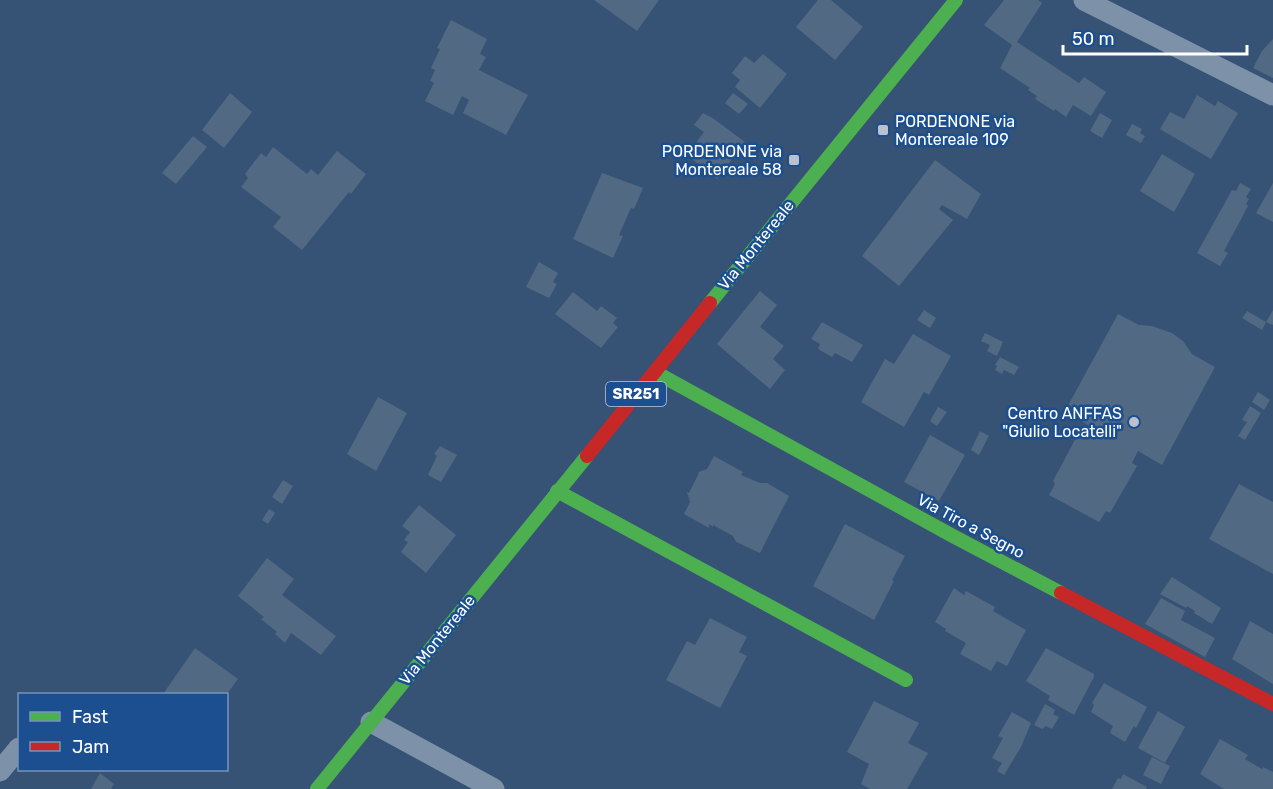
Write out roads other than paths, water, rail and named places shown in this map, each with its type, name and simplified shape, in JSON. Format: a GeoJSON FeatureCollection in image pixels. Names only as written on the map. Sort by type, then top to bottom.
{"type":"FeatureCollection","features":[{"type":"Feature","properties":{"kind":"street","name":"Via Montereale"},"geometry":{"type":"LineString","coordinates":[[317,789],[956,0]]}},
{"type":"Feature","properties":{"kind":"street"},"geometry":{"type":"LineString","coordinates":[[1083,0],[1273,95]]}},
{"type":"Feature","properties":{"kind":"street","name":"Via Tiro a Segno"},"geometry":{"type":"LineString","coordinates":[[655,372],[951,535],[1273,704]]}},
{"type":"Feature","properties":{"kind":"street"},"geometry":{"type":"LineString","coordinates":[[557,491],[906,680]]}},
{"type":"Feature","properties":{"kind":"street"},"geometry":{"type":"LineString","coordinates":[[371,722],[494,789]]}},
{"type":"Feature","properties":{"kind":"street"},"geometry":{"type":"LineString","coordinates":[[0,771],[18,749]]}},
{"type":"Feature","properties":{"kind":"place","name":"PORDENONE via Montereale 109"},"geometry":{"type":"Point","coordinates":[883,130]}},
{"type":"Feature","properties":{"kind":"place","name":"PORDENONE via Montereale 58"},"geometry":{"type":"Point","coordinates":[794,160]}},
{"type":"Feature","properties":{"kind":"place","name":"Centro ANFFAS \"Giulio Locatelli\""},"geometry":{"type":"Point","coordinates":[1134,422]}}]}
